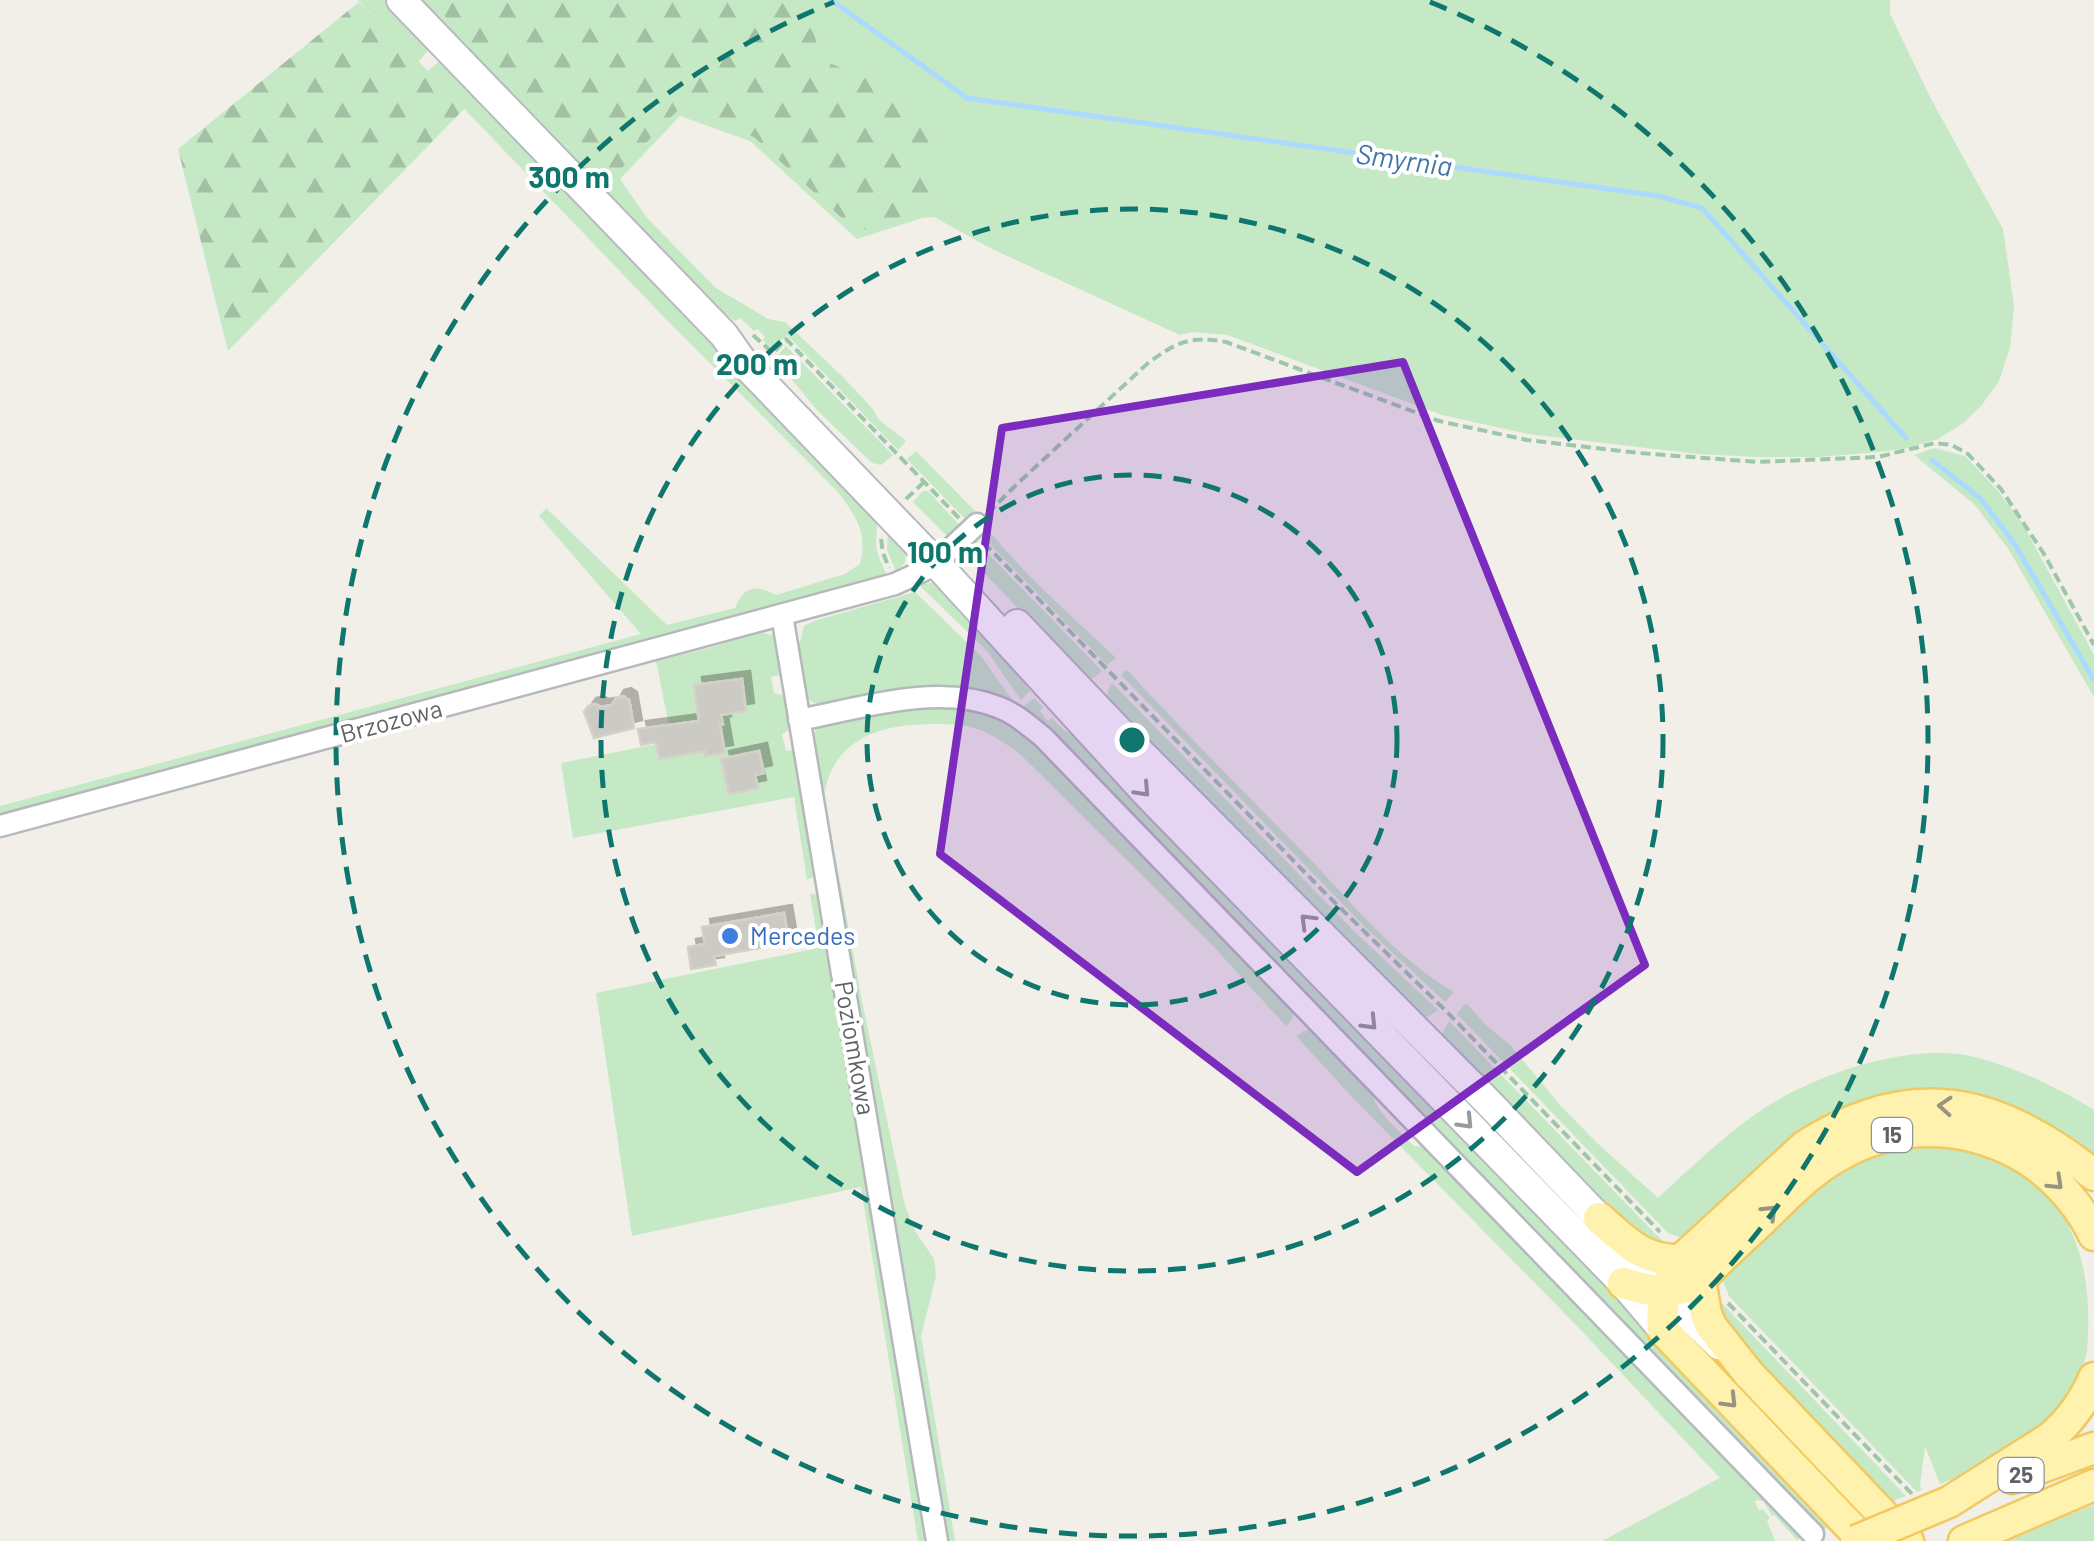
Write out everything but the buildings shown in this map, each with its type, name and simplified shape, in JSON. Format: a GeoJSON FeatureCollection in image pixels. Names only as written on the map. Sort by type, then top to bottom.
{"type":"FeatureCollection","features":[{"type":"Feature","properties":{"kind":"main road"},"geometry":{"type":"LineString","coordinates":[[402,0],[902,502],[942,557],[1148,796],[1623,1283],[1864,1541]]}},
{"type":"Feature","properties":{"kind":"main road"},"geometry":{"type":"LineString","coordinates":[[942,557],[1487,1101],[1664,1292],[1749,1374],[1908,1541]]}},
{"type":"Feature","properties":{"kind":"main road"},"geometry":{"type":"LineString","coordinates":[[1663,1330],[1664,1292],[1672,1273],[1694,1267],[1805,1146],[1869,1113],[1900,1106],[1940,1104],[2006,1118],[2046,1140],[2094,1176]]}},
{"type":"Feature","properties":{"kind":"main road","name":"15"},"geometry":{"type":"LineString","coordinates":[[1694,1267],[1836,1156],[1865,1142],[1918,1130],[1974,1136],[2021,1155],[2069,1196],[2094,1235]]}},
{"type":"Feature","properties":{"kind":"main road"},"geometry":{"type":"LineString","coordinates":[[1599,1218],[1640,1252],[1694,1267]]}},
{"type":"Feature","properties":{"kind":"main road"},"geometry":{"type":"LineString","coordinates":[[1694,1267],[1712,1326],[1749,1374]]}},
{"type":"Feature","properties":{"kind":"main road"},"geometry":{"type":"LineString","coordinates":[[1623,1283],[1664,1292]]}},
{"type":"Feature","properties":{"kind":"main road"},"geometry":{"type":"LineString","coordinates":[[1856,1541],[1949,1502],[2050,1438],[2077,1411],[2094,1378]]}},
{"type":"Feature","properties":{"kind":"main road","name":"25"},"geometry":{"type":"LineString","coordinates":[[1949,1502],[2094,1448]]}},
{"type":"Feature","properties":{"kind":"main road","name":"25"},"geometry":{"type":"LineString","coordinates":[[1975,1537],[2094,1485]]}},
{"type":"Feature","properties":{"kind":"street"},"geometry":{"type":"LineString","coordinates":[[782,616],[919,574],[974,527]]}},
{"type":"Feature","properties":{"kind":"street","name":"Poziomkowa"},"geometry":{"type":"LineString","coordinates":[[782,616],[937,1541]]}},
{"type":"Feature","properties":{"kind":"street","name":"Brzozowa"},"geometry":{"type":"LineString","coordinates":[[0,826],[782,616]]}},
{"type":"Feature","properties":{"kind":"street"},"geometry":{"type":"LineString","coordinates":[[799,720],[914,698],[949,696],[998,707],[1043,737],[1813,1534]]}},
{"type":"Feature","properties":{"kind":"path"},"geometry":{"type":"LineString","coordinates":[[737,333],[773,353],[786,340],[974,527],[1323,892],[1447,1012],[1669,1241],[1683,1247],[1694,1267],[1714,1282],[1724,1298],[1917,1498]]}},
{"type":"Feature","properties":{"kind":"path"},"geometry":{"type":"LineString","coordinates":[[974,527],[1147,364],[1181,342],[1208,339],[1226,342],[1440,421],[1526,440],[1639,454],[1756,462],[1878,458],[1935,443],[1952,445],[1968,454],[2001,489],[2044,554],[2094,645]]}},
{"type":"Feature","properties":{"kind":"path"},"geometry":{"type":"LineString","coordinates":[[881,539],[895,584]]}},
{"type":"Feature","properties":{"kind":"highlighted area"},"geometry":{"type":"Polygon","coordinates":[[[1403,362],[1645,965],[1357,1172],[940,854],[1002,428],[1403,362]]]}},
{"type":"Feature","properties":{"kind":"green space"},"geometry":{"type":"Polygon","coordinates":[[[358,0],[386,0],[431,47],[418,62],[358,0]]]}},
{"type":"Feature","properties":{"kind":"green space"},"geometry":{"type":"Polygon","coordinates":[[[419,0],[1890,0],[1890,14],[1931,99],[2003,229],[2014,306],[2010,347],[1999,381],[1981,406],[1938,439],[1903,449],[1819,457],[1758,457],[1528,434],[1442,415],[1228,335],[1180,335],[990,248],[934,217],[857,239],[750,141],[680,116],[620,179],[647,218],[716,288],[768,319],[785,322],[844,378],[879,420],[906,441],[898,450],[787,335],[772,349],[758,329],[754,331],[740,318],[735,321],[706,300],[419,0]]]}},
{"type":"Feature","properties":{"kind":"green space"},"geometry":{"type":"Polygon","coordinates":[[[429,0],[801,0],[807,8],[821,60],[850,71],[894,77],[929,116],[935,158],[932,210],[917,211],[857,232],[754,137],[679,109],[604,186],[429,0]]]}},
{"type":"Feature","properties":{"kind":"green space"},"geometry":{"type":"Polygon","coordinates":[[[359,2],[465,108],[228,351],[178,149],[359,2]]]}},
{"type":"Feature","properties":{"kind":"green space"},"geometry":{"type":"Polygon","coordinates":[[[442,59],[876,514],[872,517],[877,525],[876,545],[888,578],[0,818],[0,806],[641,634],[539,516],[546,508],[667,625],[735,608],[742,595],[751,589],[776,595],[845,574],[860,564],[861,534],[839,493],[428,71],[442,59]]]}},
{"type":"Feature","properties":{"kind":"green space"},"geometry":{"type":"Polygon","coordinates":[[[786,346],[893,455],[881,465],[872,463],[817,410],[775,359],[786,346]]]}},
{"type":"Feature","properties":{"kind":"green space"},"geometry":{"type":"Polygon","coordinates":[[[1934,448],[1965,456],[2021,521],[2094,655],[2094,697],[2009,550],[1974,504],[1914,455],[1934,448]]]}},
{"type":"Feature","properties":{"kind":"green space"},"geometry":{"type":"Polygon","coordinates":[[[916,451],[978,514],[969,523],[907,459],[916,451]]]}},
{"type":"Feature","properties":{"kind":"green space"},"geometry":{"type":"Polygon","coordinates":[[[928,491],[963,529],[947,536],[913,502],[928,491]]]}},
{"type":"Feature","properties":{"kind":"green space"},"geometry":{"type":"Polygon","coordinates":[[[888,527],[907,552],[904,564],[896,571],[887,550],[888,527]]]}},
{"type":"Feature","properties":{"kind":"green space"},"geometry":{"type":"Polygon","coordinates":[[[986,527],[1032,578],[1116,658],[1107,665],[979,533],[986,527]]]}},
{"type":"Feature","properties":{"kind":"green space"},"geometry":{"type":"Polygon","coordinates":[[[974,539],[1102,671],[1092,679],[1085,678],[968,556],[974,539]]]}},
{"type":"Feature","properties":{"kind":"green space"},"geometry":{"type":"Polygon","coordinates":[[[940,583],[994,639],[1030,691],[1021,700],[987,651],[919,585],[940,583]]]}},
{"type":"Feature","properties":{"kind":"green space"},"geometry":{"type":"Polygon","coordinates":[[[915,592],[981,656],[1014,706],[830,706],[807,698],[800,680],[795,642],[800,642],[804,626],[915,592]]]}},
{"type":"Feature","properties":{"kind":"green space"},"geometry":{"type":"Polygon","coordinates":[[[757,632],[773,635],[780,650],[781,671],[771,677],[774,693],[786,696],[792,728],[782,734],[786,751],[795,750],[818,874],[807,880],[794,797],[573,838],[561,763],[672,741],[656,661],[757,632]]]}},
{"type":"Feature","properties":{"kind":"green space"},"geometry":{"type":"Polygon","coordinates":[[[1127,670],[1376,930],[1413,964],[1454,992],[1445,1002],[1364,926],[1121,675],[1127,670]]]}},
{"type":"Feature","properties":{"kind":"green space"},"geometry":{"type":"Polygon","coordinates":[[[1112,683],[1357,934],[1438,1010],[1421,1017],[1324,924],[1107,699],[1112,683]]]}},
{"type":"Feature","properties":{"kind":"green space"},"geometry":{"type":"Polygon","coordinates":[[[1034,698],[1043,707],[1040,711],[1048,721],[1052,718],[1079,738],[1838,1524],[1821,1530],[1020,710],[1034,698]]]}},
{"type":"Feature","properties":{"kind":"green space"},"geometry":{"type":"Polygon","coordinates":[[[947,704],[987,714],[1025,730],[1295,1010],[1286,1026],[1214,947],[1020,754],[990,735],[956,725],[912,725],[862,738],[838,760],[824,795],[862,1001],[905,1206],[915,1231],[934,1259],[936,1276],[921,1336],[955,1541],[944,1541],[811,739],[817,728],[827,722],[947,704]]]}},
{"type":"Feature","properties":{"kind":"green space"},"geometry":{"type":"Polygon","coordinates":[[[810,894],[821,894],[929,1541],[918,1541],[861,1187],[632,1236],[596,993],[819,948],[810,894]]]}},
{"type":"Feature","properties":{"kind":"green space"},"geometry":{"type":"Polygon","coordinates":[[[1466,1003],[1510,1045],[1596,1142],[1658,1198],[1731,1133],[1779,1099],[1833,1074],[1921,1054],[1949,1053],[1991,1061],[2037,1079],[2094,1110],[2094,1157],[2037,1118],[1988,1098],[1937,1091],[1886,1096],[1836,1112],[1683,1238],[1668,1233],[1457,1014],[1466,1003]]]}},
{"type":"Feature","properties":{"kind":"green space"},"geometry":{"type":"Polygon","coordinates":[[[1449,1021],[1671,1250],[1643,1243],[1445,1041],[1442,1034],[1449,1021]]]}},
{"type":"Feature","properties":{"kind":"green space"},"geometry":{"type":"Polygon","coordinates":[[[1310,1028],[1320,1030],[1370,1085],[1375,1103],[1394,1126],[1414,1146],[1429,1147],[1805,1537],[1797,1540],[1759,1500],[1755,1501],[1759,1511],[1763,1509],[1770,1518],[1767,1521],[1775,1541],[1602,1541],[1720,1478],[1296,1036],[1310,1028]]]}},
{"type":"Feature","properties":{"kind":"green space"},"geometry":{"type":"Polygon","coordinates":[[[1934,1144],[2001,1159],[2027,1175],[2047,1194],[2075,1240],[2083,1266],[2087,1351],[2070,1394],[2041,1429],[1993,1461],[1940,1484],[1925,1446],[1922,1490],[1917,1492],[1729,1296],[1721,1276],[1823,1181],[1856,1162],[1896,1148],[1934,1144]]]}},
{"type":"Feature","properties":{"kind":"green space"},"geometry":{"type":"Polygon","coordinates":[[[1713,1294],[1906,1496],[1888,1503],[1724,1331],[1713,1294]]]}},
{"type":"Feature","properties":{"kind":"green space"},"geometry":{"type":"Polygon","coordinates":[[[2094,1505],[2094,1541],[2008,1541],[2083,1509],[2094,1505]]]}},
{"type":"Feature","properties":{"kind":"waterway","name":"Smyrnia"},"geometry":{"type":"LineString","coordinates":[[831,0],[967,98],[1658,196],[1702,208],[1906,438]]}},
{"type":"Feature","properties":{"kind":"waterway","name":"Smyrnia"},"geometry":{"type":"LineString","coordinates":[[1932,460],[1981,499],[2016,546],[2094,680]]}},
{"type":"Feature","properties":{"kind":"place","name":"Mercedes"},"geometry":{"type":"Point","coordinates":[730,936]}}]}
